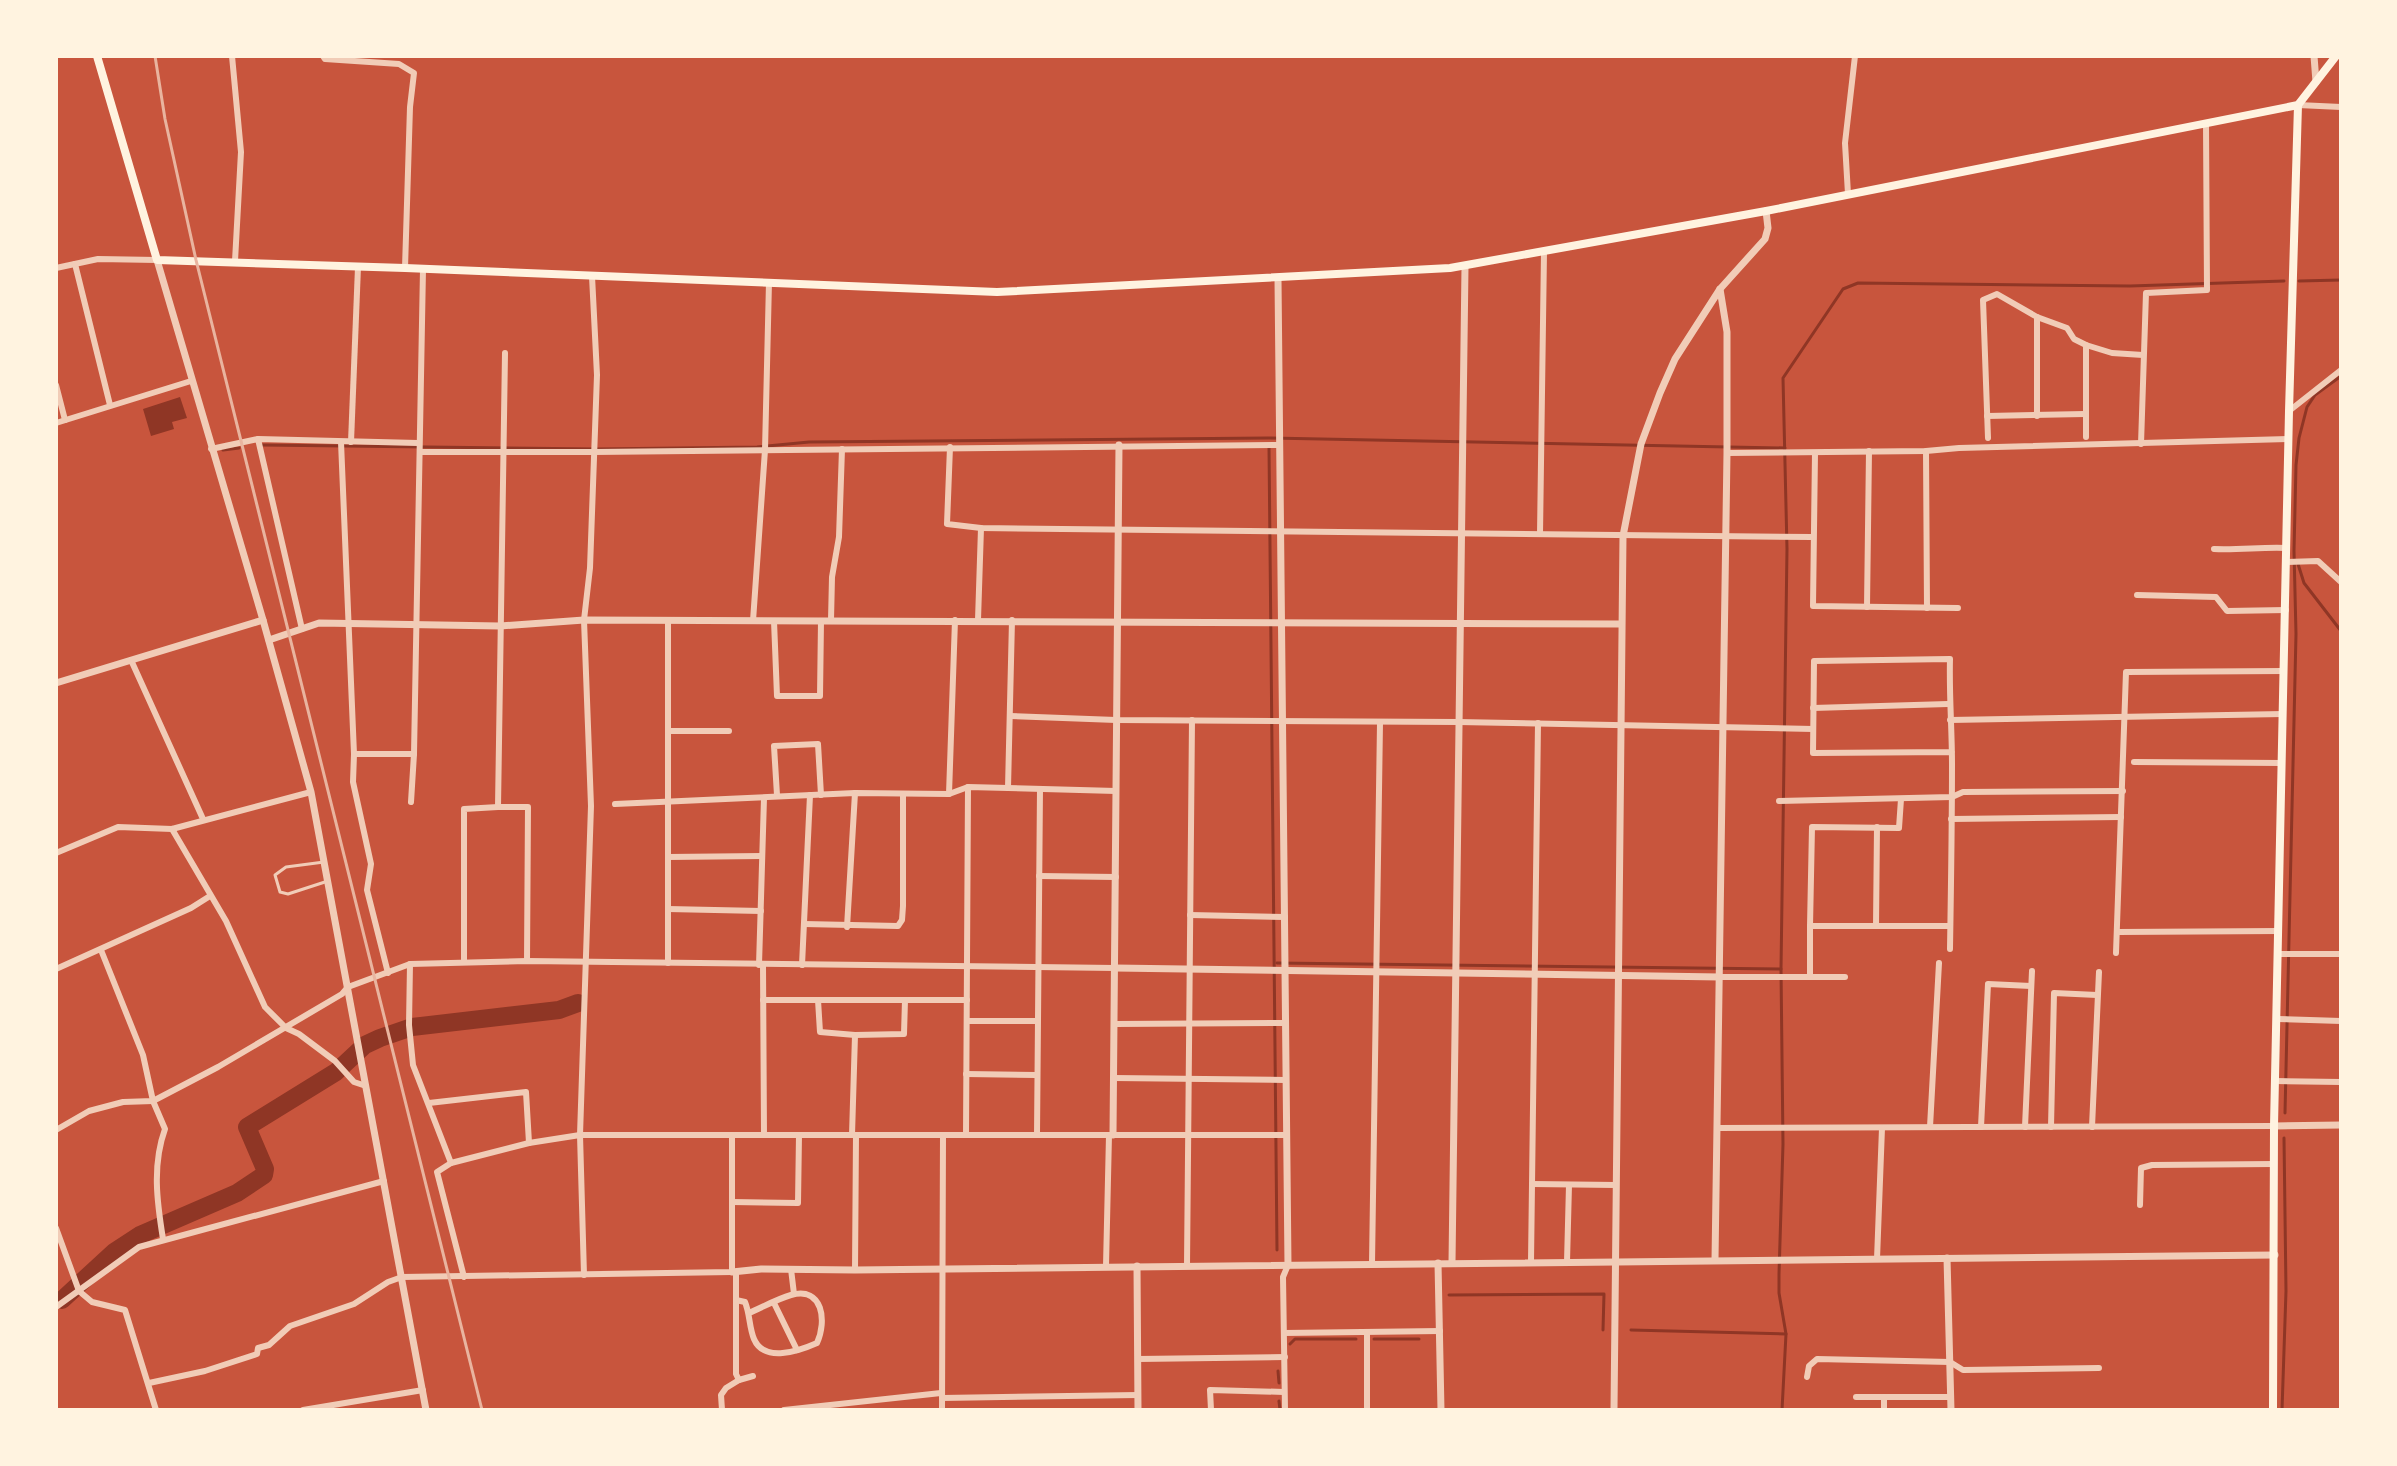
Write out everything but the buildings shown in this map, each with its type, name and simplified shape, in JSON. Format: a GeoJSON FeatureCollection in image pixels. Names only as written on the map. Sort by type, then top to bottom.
{"type":"FeatureCollection","features":[{"type":"Feature","properties":{"kind":"main road"},"geometry":{"type":"LineString","coordinates":[[97,56],[157,260],[997,292],[1465,267],[1766,211],[2298,105]]}},
{"type":"Feature","properties":{"kind":"main road"},"geometry":{"type":"LineString","coordinates":[[2273,1410],[2274,1126],[2298,105],[2336,56]]}},
{"type":"Feature","properties":{"kind":"street"},"geometry":{"type":"LineString","coordinates":[[232,56],[241,152],[235,261]]}},
{"type":"Feature","properties":{"kind":"street"},"geometry":{"type":"LineString","coordinates":[[323,56],[325,59],[399,64],[414,73],[410,107],[405,268]]}},
{"type":"Feature","properties":{"kind":"street"},"geometry":{"type":"LineString","coordinates":[[1848,194],[1845,143],[1855,56]]}},
{"type":"Feature","properties":{"kind":"street"},"geometry":{"type":"LineString","coordinates":[[2314,56],[2316,82]]}},
{"type":"Feature","properties":{"kind":"street"},"geometry":{"type":"LineString","coordinates":[[2298,105],[2341,107]]}},
{"type":"Feature","properties":{"kind":"street"},"geometry":{"type":"LineString","coordinates":[[2141,444],[2146,293],[2207,290],[2206,124]]}},
{"type":"Feature","properties":{"kind":"street"},"geometry":{"type":"LineString","coordinates":[[1614,1410],[1623,536],[1641,444],[1660,393],[1675,359],[1720,289],[1765,239],[1768,228],[1766,211]]}},
{"type":"Feature","properties":{"kind":"street"},"geometry":{"type":"LineString","coordinates":[[1540,534],[1544,252]]}},
{"type":"Feature","properties":{"kind":"street"},"geometry":{"type":"LineString","coordinates":[[56,268],[98,259],[157,260],[311,792],[426,1410]]}},
{"type":"Feature","properties":{"kind":"street"},"geometry":{"type":"LineString","coordinates":[[75,264],[110,405]]}},
{"type":"Feature","properties":{"kind":"street"},"geometry":{"type":"LineString","coordinates":[[351,442],[358,267]]}},
{"type":"Feature","properties":{"kind":"street"},"geometry":{"type":"LineString","coordinates":[[1452,1263],[1465,267]]}},
{"type":"Feature","properties":{"kind":"street"},"geometry":{"type":"LineString","coordinates":[[411,802],[423,269]]}},
{"type":"Feature","properties":{"kind":"street"},"geometry":{"type":"LineString","coordinates":[[584,1275],[580,1135],[591,806],[584,620],[590,568],[597,375],[592,276]]}},
{"type":"Feature","properties":{"kind":"street"},"geometry":{"type":"LineString","coordinates":[[1278,279],[1288,1265],[1283,1277],[1285,1410]]}},
{"type":"Feature","properties":{"kind":"street"},"geometry":{"type":"LineString","coordinates":[[753,621],[765,446],[769,282]]}},
{"type":"Feature","properties":{"kind":"street"},"geometry":{"type":"LineString","coordinates":[[1715,1260],[1727,453],[1727,332],[1720,289]]}},
{"type":"Feature","properties":{"kind":"street"},"geometry":{"type":"LineString","coordinates":[[1988,438],[1983,300],[1997,294],[2037,317],[2067,328],[2074,339],[2086,345],[2112,353],[2143,355]]}},
{"type":"Feature","properties":{"kind":"street"},"geometry":{"type":"LineString","coordinates":[[2037,317],[2037,416]]}},
{"type":"Feature","properties":{"kind":"street"},"geometry":{"type":"LineString","coordinates":[[2086,345],[2086,437]]}},
{"type":"Feature","properties":{"kind":"street"},"geometry":{"type":"LineString","coordinates":[[498,807],[505,353]]}},
{"type":"Feature","properties":{"kind":"street"},"geometry":{"type":"LineString","coordinates":[[2289,411],[2341,370]]}},
{"type":"Feature","properties":{"kind":"street"},"geometry":{"type":"LineString","coordinates":[[56,423],[191,381]]}},
{"type":"Feature","properties":{"kind":"street"},"geometry":{"type":"LineString","coordinates":[[56,385],[65,420]]}},
{"type":"Feature","properties":{"kind":"street"},"geometry":{"type":"LineString","coordinates":[[1987,416],[2085,414]]}},
{"type":"Feature","properties":{"kind":"street"},"geometry":{"type":"LineString","coordinates":[[211,449],[258,439],[418,443]]}},
{"type":"Feature","properties":{"kind":"street"},"geometry":{"type":"LineString","coordinates":[[258,439],[302,629]]}},
{"type":"Feature","properties":{"kind":"street"},"geometry":{"type":"LineString","coordinates":[[1727,453],[1926,451],[2289,439]]}},
{"type":"Feature","properties":{"kind":"street"},"geometry":{"type":"LineString","coordinates":[[341,442],[353,782],[371,864],[367,890],[388,973]]}},
{"type":"Feature","properties":{"kind":"street"},"geometry":{"type":"LineString","coordinates":[[1106,1266],[1115,1024],[1119,445]]}},
{"type":"Feature","properties":{"kind":"street"},"geometry":{"type":"LineString","coordinates":[[421,452],[594,452],[765,446],[842,449],[1280,445]]}},
{"type":"Feature","properties":{"kind":"street"},"geometry":{"type":"LineString","coordinates":[[950,447],[947,524],[981,528],[1812,537]]}},
{"type":"Feature","properties":{"kind":"street"},"geometry":{"type":"LineString","coordinates":[[831,620],[832,577],[839,537],[842,449]]}},
{"type":"Feature","properties":{"kind":"street"},"geometry":{"type":"LineString","coordinates":[[1867,607],[1869,451]]}},
{"type":"Feature","properties":{"kind":"street"},"geometry":{"type":"LineString","coordinates":[[1926,451],[1927,608]]}},
{"type":"Feature","properties":{"kind":"street"},"geometry":{"type":"LineString","coordinates":[[1815,453],[1813,606],[1958,608]]}},
{"type":"Feature","properties":{"kind":"street"},"geometry":{"type":"LineString","coordinates":[[978,620],[981,528]]}},
{"type":"Feature","properties":{"kind":"street"},"geometry":{"type":"LineString","coordinates":[[2214,549],[2252,551],[2261,547],[2286,548]]}},
{"type":"Feature","properties":{"kind":"street"},"geometry":{"type":"LineString","coordinates":[[2287,562],[2318,561],[2341,582]]}},
{"type":"Feature","properties":{"kind":"street"},"geometry":{"type":"LineString","coordinates":[[2137,595],[2216,597],[2227,611],[2286,610]]}},
{"type":"Feature","properties":{"kind":"street"},"geometry":{"type":"LineString","coordinates":[[56,683],[263,620]]}},
{"type":"Feature","properties":{"kind":"street"},"geometry":{"type":"LineString","coordinates":[[269,640],[319,623],[500,626],[584,620],[1012,620],[1621,624]]}},
{"type":"Feature","properties":{"kind":"street"},"geometry":{"type":"LineString","coordinates":[[668,620],[668,963]]}},
{"type":"Feature","properties":{"kind":"street"},"geometry":{"type":"LineString","coordinates":[[949,794],[955,620]]}},
{"type":"Feature","properties":{"kind":"street"},"geometry":{"type":"LineString","coordinates":[[1008,788],[1012,620]]}},
{"type":"Feature","properties":{"kind":"street"},"geometry":{"type":"LineString","coordinates":[[774,621],[777,696],[820,696],[821,621]]}},
{"type":"Feature","properties":{"kind":"street"},"geometry":{"type":"LineString","coordinates":[[1950,949],[1952,752],[1948,704],[1950,659],[1814,661],[1813,753],[1952,752]]}},
{"type":"Feature","properties":{"kind":"street"},"geometry":{"type":"LineString","coordinates":[[131,660],[203,819]]}},
{"type":"Feature","properties":{"kind":"street"},"geometry":{"type":"LineString","coordinates":[[2116,953],[2126,672],[2284,671]]}},
{"type":"Feature","properties":{"kind":"street"},"geometry":{"type":"LineString","coordinates":[[1813,708],[1948,704]]}},
{"type":"Feature","properties":{"kind":"street"},"geometry":{"type":"LineString","coordinates":[[1950,720],[2283,714]]}},
{"type":"Feature","properties":{"kind":"street"},"geometry":{"type":"LineString","coordinates":[[1010,716],[1813,729]]}},
{"type":"Feature","properties":{"kind":"street"},"geometry":{"type":"LineString","coordinates":[[1187,1266],[1192,720]]}},
{"type":"Feature","properties":{"kind":"street"},"geometry":{"type":"LineString","coordinates":[[1372,1264],[1380,723]]}},
{"type":"Feature","properties":{"kind":"street"},"geometry":{"type":"LineString","coordinates":[[1531,1262],[1538,723]]}},
{"type":"Feature","properties":{"kind":"street"},"geometry":{"type":"LineString","coordinates":[[668,731],[729,731]]}},
{"type":"Feature","properties":{"kind":"street"},"geometry":{"type":"LineString","coordinates":[[777,795],[774,746],[818,744],[821,795]]}},
{"type":"Feature","properties":{"kind":"street"},"geometry":{"type":"LineString","coordinates":[[354,754],[414,754]]}},
{"type":"Feature","properties":{"kind":"street"},"geometry":{"type":"LineString","coordinates":[[2134,762],[2282,763]]}},
{"type":"Feature","properties":{"kind":"street"},"geometry":{"type":"LineString","coordinates":[[966,1135],[968,787]]}},
{"type":"Feature","properties":{"kind":"street"},"geometry":{"type":"LineString","coordinates":[[615,804],[777,795],[949,794],[968,787],[1116,791]]}},
{"type":"Feature","properties":{"kind":"street"},"geometry":{"type":"LineString","coordinates":[[1037,1135],[1040,789]]}},
{"type":"Feature","properties":{"kind":"street"},"geometry":{"type":"LineString","coordinates":[[1779,801],[1952,797],[1963,792],[2123,791]]}},
{"type":"Feature","properties":{"kind":"street"},"geometry":{"type":"LineString","coordinates":[[56,853],[118,827],[172,829],[311,792]]}},
{"type":"Feature","properties":{"kind":"street"},"geometry":{"type":"LineString","coordinates":[[847,927],[855,793]]}},
{"type":"Feature","properties":{"kind":"street"},"geometry":{"type":"LineString","coordinates":[[804,924],[898,926],[902,920],[903,794]]}},
{"type":"Feature","properties":{"kind":"street"},"geometry":{"type":"LineString","coordinates":[[802,965],[810,795]]}},
{"type":"Feature","properties":{"kind":"street"},"geometry":{"type":"LineString","coordinates":[[764,798],[761,911],[764,1135]]}},
{"type":"Feature","properties":{"kind":"street"},"geometry":{"type":"LineString","coordinates":[[1810,977],[1812,827],[1899,828],[1901,799]]}},
{"type":"Feature","properties":{"kind":"street"},"geometry":{"type":"LineString","coordinates":[[464,962],[464,809],[498,807],[528,807],[527,961]]}},
{"type":"Feature","properties":{"kind":"street"},"geometry":{"type":"LineString","coordinates":[[1951,819],[2121,817]]}},
{"type":"Feature","properties":{"kind":"street"},"geometry":{"type":"LineString","coordinates":[[1876,926],[1877,827]]}},
{"type":"Feature","properties":{"kind":"street"},"geometry":{"type":"LineString","coordinates":[[172,829],[226,921],[265,1007],[286,1028],[335,1061],[354,1082],[366,1086]]}},
{"type":"Feature","properties":{"kind":"street"},"geometry":{"type":"LineString","coordinates":[[668,857],[762,856]]}},
{"type":"Feature","properties":{"kind":"street"},"geometry":{"type":"LineString","coordinates":[[1039,876],[1116,877]]}},
{"type":"Feature","properties":{"kind":"street"},"geometry":{"type":"LineString","coordinates":[[56,969],[191,908],[210,896]]}},
{"type":"Feature","properties":{"kind":"street"},"geometry":{"type":"LineString","coordinates":[[668,909],[761,911]]}},
{"type":"Feature","properties":{"kind":"street"},"geometry":{"type":"LineString","coordinates":[[1190,915],[1285,917]]}},
{"type":"Feature","properties":{"kind":"street"},"geometry":{"type":"LineString","coordinates":[[1810,926],[1950,926]]}},
{"type":"Feature","properties":{"kind":"street"},"geometry":{"type":"LineString","coordinates":[[2118,932],[2279,931]]}},
{"type":"Feature","properties":{"kind":"street"},"geometry":{"type":"LineString","coordinates":[[101,950],[143,1055],[153,1101],[165,1129],[157,1151],[157,1203],[163,1239]]}},
{"type":"Feature","properties":{"kind":"street"},"geometry":{"type":"LineString","coordinates":[[2278,954],[2341,954]]}},
{"type":"Feature","properties":{"kind":"street"},"geometry":{"type":"LineString","coordinates":[[56,1130],[89,1111],[123,1102],[153,1101],[286,1028],[342,994],[348,987],[410,964],[586,961],[1845,977]]}},
{"type":"Feature","properties":{"kind":"street"},"geometry":{"type":"LineString","coordinates":[[1930,1127],[1939,963]]}},
{"type":"Feature","properties":{"kind":"street"},"geometry":{"type":"LineString","coordinates":[[410,964],[409,1025],[413,1065],[451,1163]]}},
{"type":"Feature","properties":{"kind":"street"},"geometry":{"type":"LineString","coordinates":[[2025,1127],[2032,971]]}},
{"type":"Feature","properties":{"kind":"street"},"geometry":{"type":"LineString","coordinates":[[2092,1127],[2099,972]]}},
{"type":"Feature","properties":{"kind":"street"},"geometry":{"type":"LineString","coordinates":[[1981,1127],[1988,984],[2031,986]]}},
{"type":"Feature","properties":{"kind":"street"},"geometry":{"type":"LineString","coordinates":[[2051,1127],[2054,993],[2097,995]]}},
{"type":"Feature","properties":{"kind":"street"},"geometry":{"type":"LineString","coordinates":[[763,1000],[967,1000]]}},
{"type":"Feature","properties":{"kind":"street"},"geometry":{"type":"LineString","coordinates":[[818,1000],[820,1032],[855,1035],[904,1034],[905,1000]]}},
{"type":"Feature","properties":{"kind":"street"},"geometry":{"type":"LineString","coordinates":[[2277,1019],[2341,1021]]}},
{"type":"Feature","properties":{"kind":"street"},"geometry":{"type":"LineString","coordinates":[[967,1021],[1037,1021]]}},
{"type":"Feature","properties":{"kind":"street"},"geometry":{"type":"LineString","coordinates":[[1115,1024],[1285,1023]]}},
{"type":"Feature","properties":{"kind":"street"},"geometry":{"type":"LineString","coordinates":[[855,1035],[855,1270]]}},
{"type":"Feature","properties":{"kind":"street"},"geometry":{"type":"LineString","coordinates":[[966,1074],[1036,1075]]}},
{"type":"Feature","properties":{"kind":"street"},"geometry":{"type":"LineString","coordinates":[[1114,1078],[1286,1080]]}},
{"type":"Feature","properties":{"kind":"street"},"geometry":{"type":"LineString","coordinates":[[2275,1081],[2341,1082]]}},
{"type":"Feature","properties":{"kind":"street"},"geometry":{"type":"LineString","coordinates":[[429,1103],[526,1092],[529,1143]]}},
{"type":"Feature","properties":{"kind":"street"},"geometry":{"type":"LineString","coordinates":[[1718,1128],[2341,1125]]}},
{"type":"Feature","properties":{"kind":"street"},"geometry":{"type":"LineString","coordinates":[[1877,1259],[1882,1128]]}},
{"type":"Feature","properties":{"kind":"street"},"geometry":{"type":"LineString","coordinates":[[464,1277],[437,1172],[451,1163],[529,1143],[580,1135],[1287,1135]]}},
{"type":"Feature","properties":{"kind":"street"},"geometry":{"type":"LineString","coordinates":[[732,1135],[736,1374],[739,1380]]}},
{"type":"Feature","properties":{"kind":"street"},"geometry":{"type":"LineString","coordinates":[[732,1202],[798,1203],[799,1135]]}},
{"type":"Feature","properties":{"kind":"street"},"geometry":{"type":"LineString","coordinates":[[942,1410],[940,1277],[943,1268],[943,1135]]}},
{"type":"Feature","properties":{"kind":"street"},"geometry":{"type":"LineString","coordinates":[[2140,1205],[2141,1168],[2152,1165],[2274,1164]]}},
{"type":"Feature","properties":{"kind":"street"},"geometry":{"type":"LineString","coordinates":[[56,1307],[126,1255],[163,1239],[384,1181]]}},
{"type":"Feature","properties":{"kind":"street"},"geometry":{"type":"LineString","coordinates":[[1532,1184],[1616,1185]]}},
{"type":"Feature","properties":{"kind":"street"},"geometry":{"type":"LineString","coordinates":[[1567,1262],[1569,1185]]}},
{"type":"Feature","properties":{"kind":"street"},"geometry":{"type":"LineString","coordinates":[[56,1228],[79,1291],[92,1302],[125,1310],[156,1410]]}},
{"type":"Feature","properties":{"kind":"street"},"geometry":{"type":"LineString","coordinates":[[149,1383],[205,1371],[257,1354],[258,1348],[269,1345],[290,1326],[354,1304],[388,1282],[402,1277],[791,1269],[2275,1255]]}},
{"type":"Feature","properties":{"kind":"street"},"geometry":{"type":"LineString","coordinates":[[1947,1258],[1951,1410]]}},
{"type":"Feature","properties":{"kind":"street"},"geometry":{"type":"LineString","coordinates":[[1438,1263],[1441,1410]]}},
{"type":"Feature","properties":{"kind":"street"},"geometry":{"type":"LineString","coordinates":[[1137,1266],[1138,1410]]}},
{"type":"Feature","properties":{"kind":"street"},"geometry":{"type":"LineString","coordinates":[[791,1269],[794,1294]]}},
{"type":"Feature","properties":{"kind":"street"},"geometry":{"type":"LineString","coordinates":[[736,1300],[745,1302],[756,1344],[764,1352],[797,1350],[817,1343],[823,1329],[824,1315],[809,1297],[794,1294],[749,1313]]}},
{"type":"Feature","properties":{"kind":"street"},"geometry":{"type":"LineString","coordinates":[[774,1303],[797,1350]]}},
{"type":"Feature","properties":{"kind":"street"},"geometry":{"type":"LineString","coordinates":[[1284,1333],[1440,1331]]}},
{"type":"Feature","properties":{"kind":"street"},"geometry":{"type":"LineString","coordinates":[[1367,1333],[1367,1410]]}},
{"type":"Feature","properties":{"kind":"street"},"geometry":{"type":"LineString","coordinates":[[1138,1359],[1285,1357]]}},
{"type":"Feature","properties":{"kind":"street"},"geometry":{"type":"LineString","coordinates":[[1807,1377],[1809,1366],[1817,1359],[1950,1362],[1963,1370],[2099,1368]]}},
{"type":"Feature","properties":{"kind":"street"},"geometry":{"type":"LineString","coordinates":[[722,1410],[721,1395],[726,1388],[753,1376]]}},
{"type":"Feature","properties":{"kind":"street"},"geometry":{"type":"LineString","coordinates":[[303,1410],[423,1390]]}},
{"type":"Feature","properties":{"kind":"street"},"geometry":{"type":"LineString","coordinates":[[1211,1410],[1210,1390],[1284,1392]]}},
{"type":"Feature","properties":{"kind":"street"},"geometry":{"type":"LineString","coordinates":[[784,1410],[941,1396],[1138,1395]]}},
{"type":"Feature","properties":{"kind":"street"},"geometry":{"type":"LineString","coordinates":[[1856,1397],[1951,1397]]}},
{"type":"Feature","properties":{"kind":"street"},"geometry":{"type":"LineString","coordinates":[[1884,1397],[1884,1410]]}},
{"type":"Feature","properties":{"kind":"lane"},"geometry":{"type":"LineString","coordinates":[[324,862],[286,867],[275,875],[280,892],[288,894],[328,881]]}},
{"type":"Feature","properties":{"kind":"shaded area"},"geometry":{"type":"Polygon","coordinates":[[[180,397],[187,418],[172,422],[174,429],[151,436],[143,409],[180,397]]]}},
{"type":"Feature","properties":{"kind":"waterway"},"geometry":{"type":"LineString","coordinates":[[2299,281],[2341,280]]}},
{"type":"Feature","properties":{"kind":"waterway"},"geometry":{"type":"LineString","coordinates":[[1782,1410],[1786,1334],[1779,1274],[1783,1144],[1781,969],[1787,549],[1783,378],[1843,289],[1858,283],[2130,286],[2284,281]]}},
{"type":"Feature","properties":{"kind":"waterway"},"geometry":{"type":"LineString","coordinates":[[2285,1113],[2296,634],[2296,465],[2307,407],[2315,395],[2341,376]]}},
{"type":"Feature","properties":{"kind":"waterway"},"geometry":{"type":"LineString","coordinates":[[262,445],[598,449],[757,447],[809,442],[1268,438],[1785,448]]}},
{"type":"Feature","properties":{"kind":"waterway"},"geometry":{"type":"LineString","coordinates":[[1269,446],[1277,1250]]}},
{"type":"Feature","properties":{"kind":"waterway"},"geometry":{"type":"LineString","coordinates":[[223,450],[239,448]]}},
{"type":"Feature","properties":{"kind":"waterway"},"geometry":{"type":"LineString","coordinates":[[2298,564],[2304,583],[2341,631]]}},
{"type":"Feature","properties":{"kind":"waterway"},"geometry":{"type":"LineString","coordinates":[[1277,963],[1781,969]]}},
{"type":"Feature","properties":{"kind":"waterway"},"geometry":{"type":"LineString","coordinates":[[62,1300],[114,1252],[140,1235],[237,1193],[264,1175],[265,1169],[247,1127],[336,1072],[365,1045],[412,1027],[559,1010],[578,1003]]}},
{"type":"Feature","properties":{"kind":"waterway"},"geometry":{"type":"LineString","coordinates":[[2282,1410],[2286,1291],[2284,1138]]}},
{"type":"Feature","properties":{"kind":"waterway"},"geometry":{"type":"LineString","coordinates":[[1449,1295],[1604,1294],[1603,1330]]}},
{"type":"Feature","properties":{"kind":"waterway"},"geometry":{"type":"LineString","coordinates":[[1631,1330],[1786,1334]]}},
{"type":"Feature","properties":{"kind":"waterway"},"geometry":{"type":"LineString","coordinates":[[1290,1344],[1295,1339],[1356,1339]]}},
{"type":"Feature","properties":{"kind":"waterway"},"geometry":{"type":"LineString","coordinates":[[1374,1339],[1419,1339]]}},
{"type":"Feature","properties":{"kind":"waterway"},"geometry":{"type":"LineString","coordinates":[[1278,1371],[1279,1383]]}},
{"type":"Feature","properties":{"kind":"waterway"},"geometry":{"type":"LineString","coordinates":[[1279,1401],[1280,1410]]}},
{"type":"Feature","properties":{"kind":"railway"},"geometry":{"type":"LineString","coordinates":[[155,56],[165,119],[196,260],[482,1410]]}}]}
